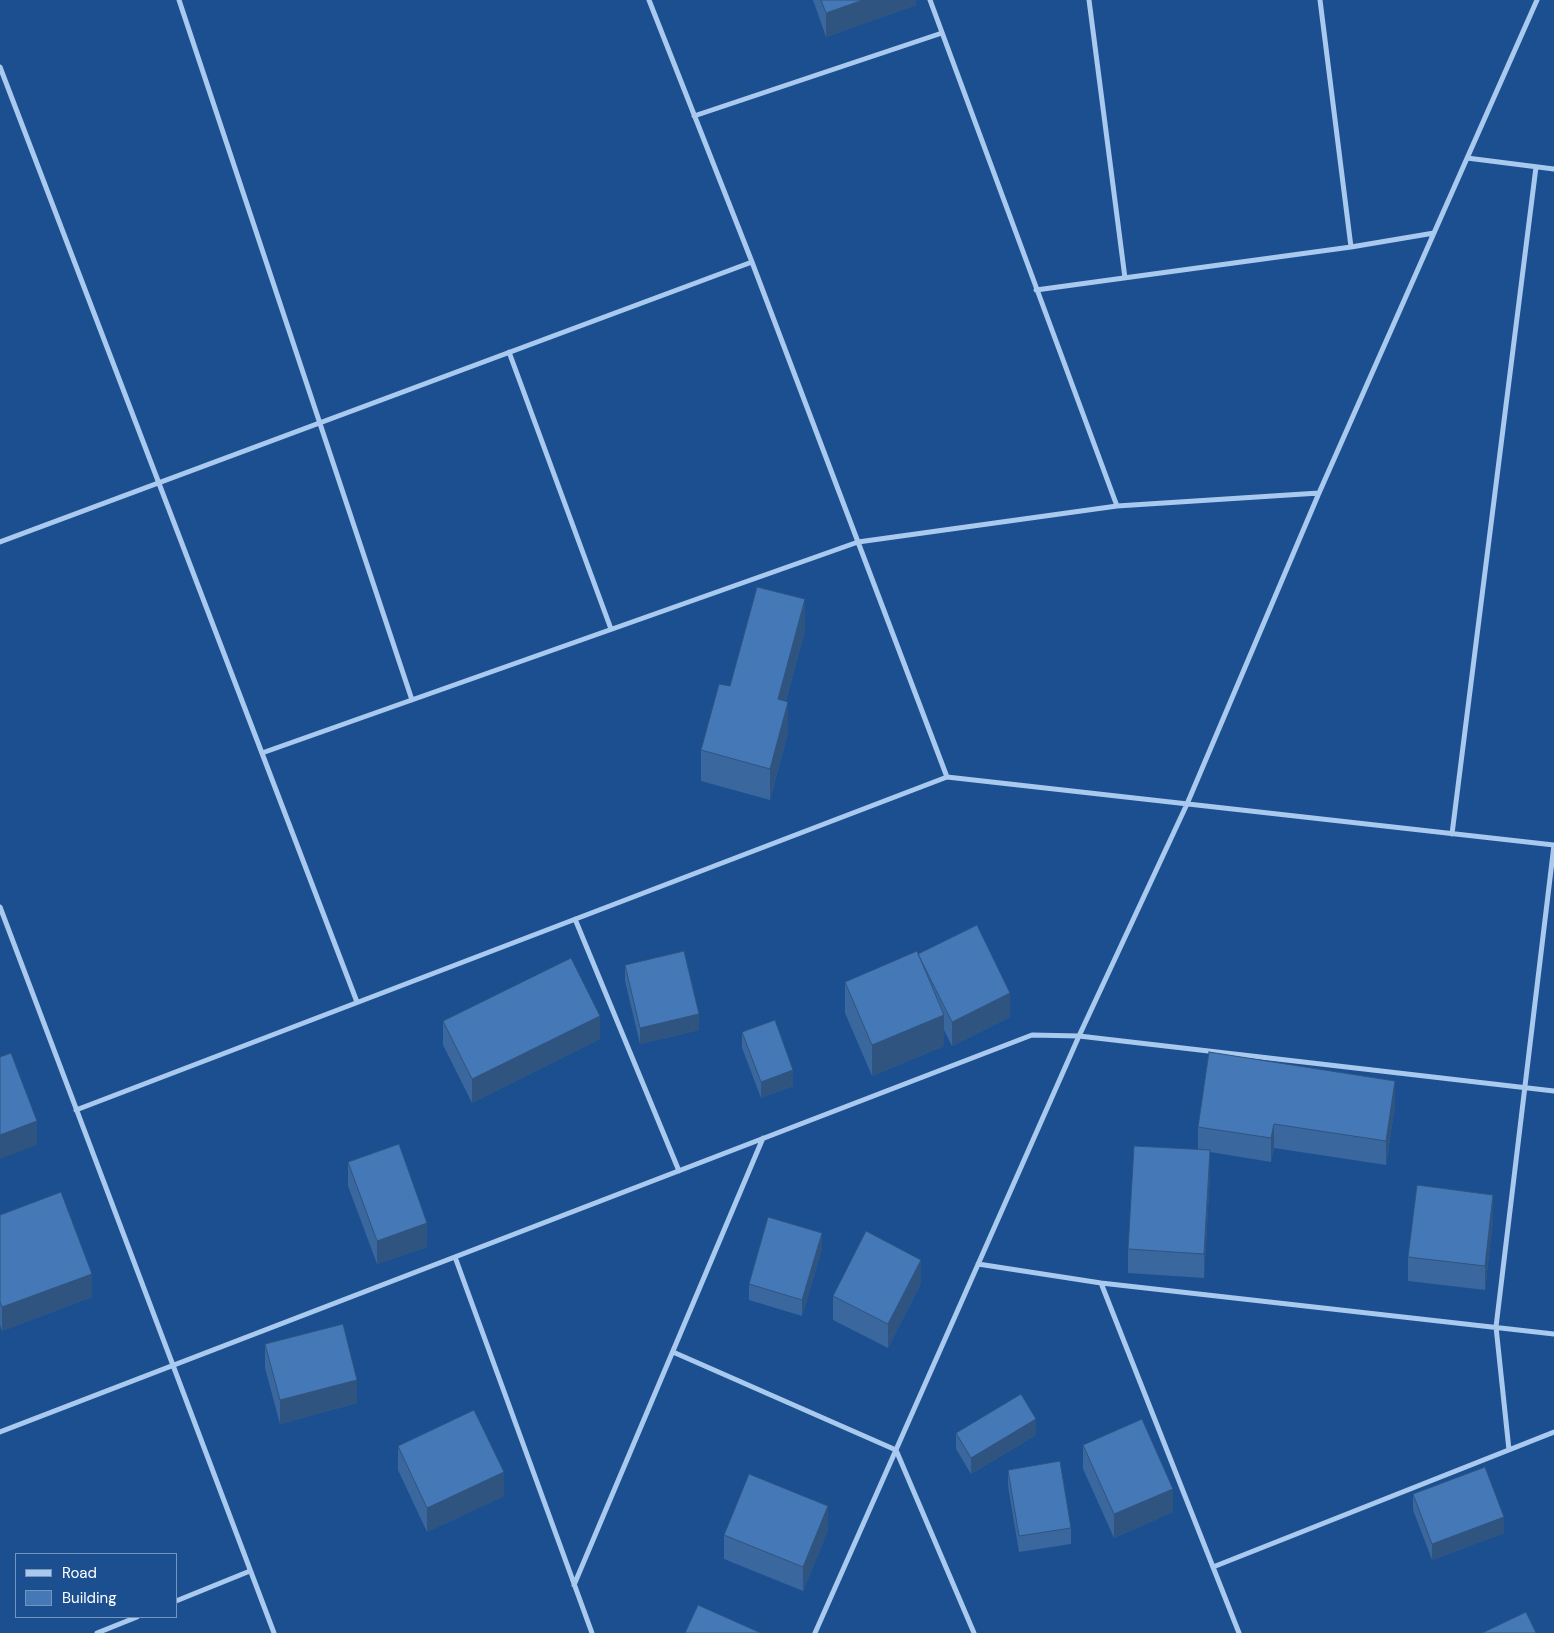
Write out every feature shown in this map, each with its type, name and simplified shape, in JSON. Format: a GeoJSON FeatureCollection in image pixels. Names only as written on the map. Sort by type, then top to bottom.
{"type":"FeatureCollection","features":[{"type":"Feature","properties":{"kind":"street"},"geometry":{"type":"LineString","coordinates":[[179,0],[412,700]]}},
{"type":"Feature","properties":{"kind":"street"},"geometry":{"type":"LineString","coordinates":[[649,0],[752,262],[948,777]]}},
{"type":"Feature","properties":{"kind":"street"},"geometry":{"type":"LineString","coordinates":[[930,0],[1117,506]]}},
{"type":"Feature","properties":{"kind":"street"},"geometry":{"type":"LineString","coordinates":[[1089,0],[1125,278]]}},
{"type":"Feature","properties":{"kind":"street"},"geometry":{"type":"LineString","coordinates":[[1320,0],[1351,247]]}},
{"type":"Feature","properties":{"kind":"street"},"geometry":{"type":"LineString","coordinates":[[815,1633],[1079,1036],[1188,804],[1319,493],[1537,0]]}},
{"type":"Feature","properties":{"kind":"street"},"geometry":{"type":"LineString","coordinates":[[694,116],[942,33]]}},
{"type":"Feature","properties":{"kind":"street"},"geometry":{"type":"LineString","coordinates":[[0,67],[357,1002]]}},
{"type":"Feature","properties":{"kind":"street"},"geometry":{"type":"LineString","coordinates":[[1467,158],[1554,169]]}},
{"type":"Feature","properties":{"kind":"street"},"geometry":{"type":"LineString","coordinates":[[1452,834],[1536,167]]}},
{"type":"Feature","properties":{"kind":"street"},"geometry":{"type":"LineString","coordinates":[[1036,290],[1351,247],[1434,232]]}},
{"type":"Feature","properties":{"kind":"street"},"geometry":{"type":"LineString","coordinates":[[0,542],[752,262]]}},
{"type":"Feature","properties":{"kind":"street"},"geometry":{"type":"LineString","coordinates":[[510,352],[611,629]]}},
{"type":"Feature","properties":{"kind":"street"},"geometry":{"type":"LineString","coordinates":[[262,753],[858,542],[1117,506],[1319,493]]}},
{"type":"Feature","properties":{"kind":"street"},"geometry":{"type":"LineString","coordinates":[[76,1110],[948,777],[1554,845],[1496,1327],[1509,1450]]}},
{"type":"Feature","properties":{"kind":"street"},"geometry":{"type":"LineString","coordinates":[[0,907],[274,1633]]}},
{"type":"Feature","properties":{"kind":"street"},"geometry":{"type":"LineString","coordinates":[[575,919],[679,1171]]}},
{"type":"Feature","properties":{"kind":"street"},"geometry":{"type":"LineString","coordinates":[[0,1432],[1032,1036],[1079,1036],[1554,1091]]}},
{"type":"Feature","properties":{"kind":"street"},"geometry":{"type":"LineString","coordinates":[[574,1586],[763,1138]]}},
{"type":"Feature","properties":{"kind":"street"},"geometry":{"type":"LineString","coordinates":[[455,1257],[592,1633]]}},
{"type":"Feature","properties":{"kind":"street"},"geometry":{"type":"LineString","coordinates":[[978,1264],[1101,1283],[1554,1334]]}},
{"type":"Feature","properties":{"kind":"street"},"geometry":{"type":"LineString","coordinates":[[1101,1283],[1239,1633]]}},
{"type":"Feature","properties":{"kind":"street"},"geometry":{"type":"LineString","coordinates":[[673,1352],[896,1450],[974,1633]]}},
{"type":"Feature","properties":{"kind":"street"},"geometry":{"type":"LineString","coordinates":[[1213,1567],[1554,1432]]}},
{"type":"Feature","properties":{"kind":"street"},"geometry":{"type":"LineString","coordinates":[[178,1600],[250,1571]]}},
{"type":"Feature","properties":{"kind":"street"},"geometry":{"type":"LineString","coordinates":[[97,1633],[134,1618]]}},
{"type":"Feature","properties":{"kind":"building"},"geometry":{"type":"Polygon","coordinates":[[[821,0],[863,0],[826,13],[821,0]]]}},
{"type":"Feature","properties":{"kind":"building"},"geometry":{"type":"Polygon","coordinates":[[[757,587],[805,599],[778,699],[788,702],[770,769],[701,750],[719,684],[730,686],[757,587]]]}},
{"type":"Feature","properties":{"kind":"building"},"geometry":{"type":"Polygon","coordinates":[[[977,925],[1010,993],[952,1022],[918,954],[977,925]]]}},
{"type":"Feature","properties":{"kind":"building"},"geometry":{"type":"Polygon","coordinates":[[[684,951],[699,1014],[640,1028],[625,965],[684,951]]]}},
{"type":"Feature","properties":{"kind":"building"},"geometry":{"type":"Polygon","coordinates":[[[917,951],[944,1015],[872,1045],[845,982],[917,951]]]}},
{"type":"Feature","properties":{"kind":"building"},"geometry":{"type":"Polygon","coordinates":[[[571,958],[600,1016],[472,1079],[443,1021],[571,958]]]}},
{"type":"Feature","properties":{"kind":"building"},"geometry":{"type":"Polygon","coordinates":[[[775,1020],[793,1070],[761,1082],[742,1032],[775,1020]]]}},
{"type":"Feature","properties":{"kind":"building"},"geometry":{"type":"Polygon","coordinates":[[[1209,1052],[1395,1081],[1386,1141],[1274,1124],[1271,1138],[1198,1127],[1209,1052]]]}},
{"type":"Feature","properties":{"kind":"building"},"geometry":{"type":"Polygon","coordinates":[[[11,1053],[37,1121],[0,1135],[0,1057],[11,1053]]]}},
{"type":"Feature","properties":{"kind":"building"},"geometry":{"type":"Polygon","coordinates":[[[399,1144],[427,1223],[377,1241],[348,1162],[399,1144]]]}},
{"type":"Feature","properties":{"kind":"building"},"geometry":{"type":"Polygon","coordinates":[[[1134,1146],[1210,1150],[1204,1254],[1128,1249],[1134,1146]]]}},
{"type":"Feature","properties":{"kind":"building"},"geometry":{"type":"Polygon","coordinates":[[[1417,1185],[1493,1195],[1485,1266],[1408,1257],[1417,1185]]]}},
{"type":"Feature","properties":{"kind":"building"},"geometry":{"type":"Polygon","coordinates":[[[61,1192],[92,1274],[2,1307],[0,1302],[0,1215],[61,1192]]]}},
{"type":"Feature","properties":{"kind":"building"},"geometry":{"type":"Polygon","coordinates":[[[768,1217],[822,1233],[802,1300],[749,1284],[768,1217]]]}},
{"type":"Feature","properties":{"kind":"building"},"geometry":{"type":"Polygon","coordinates":[[[866,1231],[921,1260],[888,1324],[833,1296],[866,1231]]]}},
{"type":"Feature","properties":{"kind":"building"},"geometry":{"type":"Polygon","coordinates":[[[343,1324],[357,1380],[280,1400],[265,1344],[343,1324]]]}},
{"type":"Feature","properties":{"kind":"building"},"geometry":{"type":"Polygon","coordinates":[[[1021,1394],[1036,1419],[971,1458],[956,1433],[1021,1394]]]}},
{"type":"Feature","properties":{"kind":"building"},"geometry":{"type":"Polygon","coordinates":[[[474,1410],[504,1472],[427,1508],[398,1446],[474,1410]]]}},
{"type":"Feature","properties":{"kind":"building"},"geometry":{"type":"Polygon","coordinates":[[[1142,1419],[1173,1489],[1114,1514],[1083,1445],[1142,1419]]]}},
{"type":"Feature","properties":{"kind":"building"},"geometry":{"type":"Polygon","coordinates":[[[1060,1461],[1071,1528],[1019,1536],[1008,1470],[1060,1461]]]}},
{"type":"Feature","properties":{"kind":"building"},"geometry":{"type":"Polygon","coordinates":[[[1485,1467],[1504,1517],[1432,1544],[1413,1494],[1485,1467]]]}},
{"type":"Feature","properties":{"kind":"building"},"geometry":{"type":"Polygon","coordinates":[[[749,1474],[828,1506],[803,1567],[724,1535],[749,1474]]]}},
{"type":"Feature","properties":{"kind":"building"},"geometry":{"type":"Polygon","coordinates":[[[698,1605],[761,1633],[685,1633],[698,1605]]]}},
{"type":"Feature","properties":{"kind":"building"},"geometry":{"type":"Polygon","coordinates":[[[1526,1612],[1536,1633],[1482,1633],[1526,1612]]]}}]}
